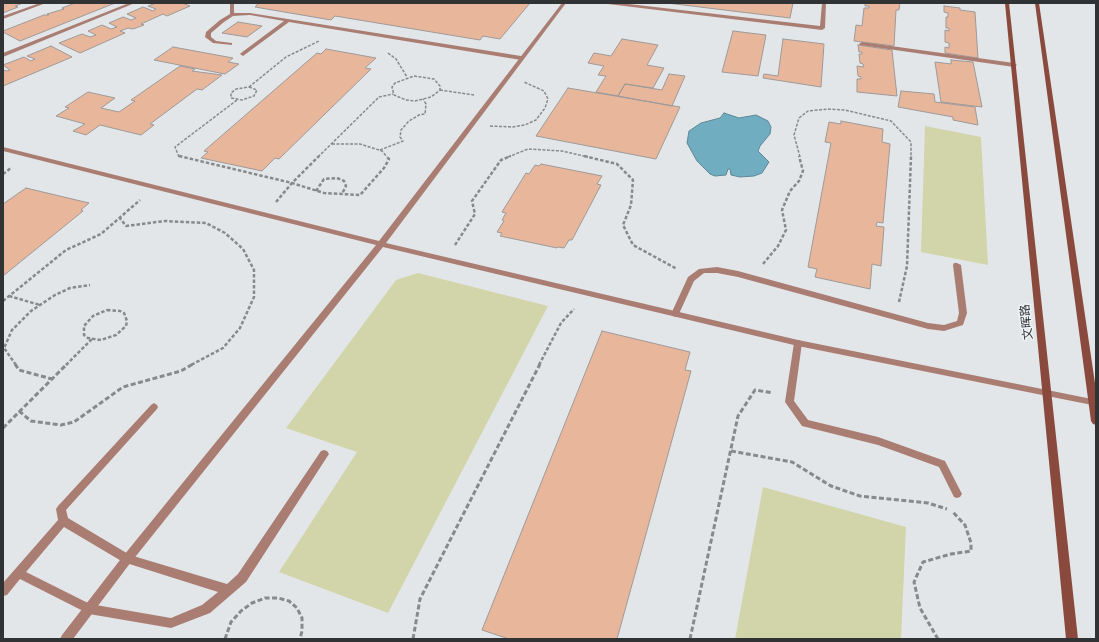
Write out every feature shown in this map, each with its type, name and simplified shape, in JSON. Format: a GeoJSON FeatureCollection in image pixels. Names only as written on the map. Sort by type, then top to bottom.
{"type":"FeatureCollection","features":[{"type":"Feature","properties":{"kind":"main road","name":"文晖路"},"geometry":{"type":"LineString","coordinates":[[1008,3],[1072,639]]}},
{"type":"Feature","properties":{"kind":"main road"},"geometry":{"type":"LineString","coordinates":[[1037,3],[1092,402],[1096,421]]}},
{"type":"Feature","properties":{"kind":"street"},"geometry":{"type":"LineString","coordinates":[[3,18],[44,3]]}},
{"type":"Feature","properties":{"kind":"street"},"geometry":{"type":"LineString","coordinates":[[3,54],[133,3]]}},
{"type":"Feature","properties":{"kind":"street"},"geometry":{"type":"LineString","coordinates":[[232,3],[232,15]]}},
{"type":"Feature","properties":{"kind":"street"},"geometry":{"type":"LineString","coordinates":[[66,639],[127,559],[381,244],[490,98],[564,3]]}},
{"type":"Feature","properties":{"kind":"street"},"geometry":{"type":"LineString","coordinates":[[608,3],[822,28],[824,3]]}},
{"type":"Feature","properties":{"kind":"street"},"geometry":{"type":"LineString","coordinates":[[230,44],[215,42],[208,37],[209,32],[232,15],[250,14],[521,58]]}},
{"type":"Feature","properties":{"kind":"street"},"geometry":{"type":"LineString","coordinates":[[243,54],[288,20]]}},
{"type":"Feature","properties":{"kind":"street"},"geometry":{"type":"LineString","coordinates":[[862,44],[1014,65]]}},
{"type":"Feature","properties":{"kind":"street"},"geometry":{"type":"LineString","coordinates":[[3,149],[381,244],[798,343],[1092,402]]}},
{"type":"Feature","properties":{"kind":"street"},"geometry":{"type":"LineString","coordinates":[[675,314],[690,279],[702,271],[717,270],[896,318],[928,326],[944,328],[960,323],[963,313],[957,265]]}},
{"type":"Feature","properties":{"kind":"street"},"geometry":{"type":"LineString","coordinates":[[798,343],[789,402],[805,423],[878,441],[942,464],[957,494]]}},
{"type":"Feature","properties":{"kind":"street"},"geometry":{"type":"LineString","coordinates":[[154,407],[61,509],[63,521],[127,559],[228,590]]}},
{"type":"Feature","properties":{"kind":"street"},"geometry":{"type":"LineString","coordinates":[[18,573],[89,609],[171,623],[206,609],[242,578],[324,454]]}},
{"type":"Feature","properties":{"kind":"street"},"geometry":{"type":"LineString","coordinates":[[3,591],[63,521]]}},
{"type":"Feature","properties":{"kind":"path"},"geometry":{"type":"LineString","coordinates":[[249,87],[286,57],[308,45],[325,41]]}},
{"type":"Feature","properties":{"kind":"path"},"geometry":{"type":"LineString","coordinates":[[386,51],[396,59],[407,78]]}},
{"type":"Feature","properties":{"kind":"path"},"geometry":{"type":"LineString","coordinates":[[440,90],[440,86],[434,79],[422,76],[407,78],[395,83],[392,87],[393,94],[406,100],[431,97],[440,90],[490,98]]}},
{"type":"Feature","properties":{"kind":"path"},"geometry":{"type":"LineString","coordinates":[[471,124],[512,128],[525,125],[536,120],[546,108],[548,99],[544,91],[528,83],[506,78]]}},
{"type":"Feature","properties":{"kind":"path"},"geometry":{"type":"LineString","coordinates":[[240,88],[255,88],[257,92],[256,94],[250,98],[237,100],[231,98],[231,93],[240,88]]}},
{"type":"Feature","properties":{"kind":"path"},"geometry":{"type":"LineString","coordinates":[[264,214],[292,183],[379,98],[393,94]]}},
{"type":"Feature","properties":{"kind":"path"},"geometry":{"type":"LineString","coordinates":[[380,150],[403,141],[400,137],[401,130],[418,115],[425,114],[426,104],[423,99]]}},
{"type":"Feature","properties":{"kind":"path"},"geometry":{"type":"LineString","coordinates":[[237,100],[175,147],[178,157],[292,183],[324,193],[360,195],[384,168],[389,159],[380,150],[360,144],[332,144]]}},
{"type":"Feature","properties":{"kind":"path"},"geometry":{"type":"LineString","coordinates":[[753,279],[759,268],[778,246],[786,230],[782,210],[790,191],[799,181],[804,171],[794,135],[800,118],[808,111],[828,109],[845,110],[871,115],[891,121],[911,142],[907,266],[896,318]]}},
{"type":"Feature","properties":{"kind":"path"},"geometry":{"type":"LineString","coordinates":[[446,259],[475,214],[472,201],[501,160],[528,149],[562,151],[616,164],[634,180],[631,205],[623,225],[634,245],[673,268],[697,275]]}},
{"type":"Feature","properties":{"kind":"path"},"geometry":{"type":"LineString","coordinates":[[316,191],[324,179],[337,178],[344,181],[346,186],[342,194]]}},
{"type":"Feature","properties":{"kind":"path"},"geometry":{"type":"LineString","coordinates":[[3,302],[66,250],[101,234],[155,186]]}},
{"type":"Feature","properties":{"kind":"path"},"geometry":{"type":"LineString","coordinates":[[19,411],[31,421],[61,425],[74,422],[123,387],[181,371],[223,348],[240,328],[254,297],[254,270],[243,248],[225,233],[206,223],[165,221],[126,226],[119,218]]}},
{"type":"Feature","properties":{"kind":"path"},"geometry":{"type":"LineString","coordinates":[[52,379],[19,370],[4,348],[12,330],[31,311],[55,295],[70,288],[90,285]]}},
{"type":"Feature","properties":{"kind":"path"},"geometry":{"type":"LineString","coordinates":[[10,296],[40,305]]}},
{"type":"Feature","properties":{"kind":"path"},"geometry":{"type":"LineString","coordinates":[[413,639],[420,600],[561,323],[574,309]]}},
{"type":"Feature","properties":{"kind":"path"},"geometry":{"type":"LineString","coordinates":[[3,428],[92,339],[108,338],[122,330],[127,321],[124,313],[114,310],[107,310],[93,316],[84,326],[82,331],[84,335],[92,339]]}},
{"type":"Feature","properties":{"kind":"path"},"geometry":{"type":"LineString","coordinates":[[690,639],[738,416],[755,390],[789,396]]}},
{"type":"Feature","properties":{"kind":"path"},"geometry":{"type":"LineString","coordinates":[[731,450],[792,462],[831,486],[860,496],[928,503],[950,510],[965,525],[971,543],[971,551],[951,554],[923,562],[914,582],[920,608],[938,639]]}},
{"type":"Feature","properties":{"kind":"path"},"geometry":{"type":"LineString","coordinates":[[225,639],[231,622],[241,611],[252,603],[265,598],[278,598],[289,601],[297,608],[302,618],[302,631],[300,639]]}},
{"type":"Feature","properties":{"kind":"green space"},"geometry":{"type":"Polygon","coordinates":[[[925,126],[981,137],[988,265],[921,252],[925,126]]]}},
{"type":"Feature","properties":{"kind":"green space"},"geometry":{"type":"Polygon","coordinates":[[[418,273],[548,306],[388,613],[279,572],[357,452],[286,428],[396,280],[418,273]]]}},
{"type":"Feature","properties":{"kind":"green space"},"geometry":{"type":"Polygon","coordinates":[[[763,487],[906,527],[901,639],[735,639],[763,487]]]}},
{"type":"Feature","properties":{"kind":"water"},"geometry":{"type":"Polygon","coordinates":[[[724,113],[739,118],[756,115],[768,121],[771,127],[770,134],[760,146],[758,151],[769,162],[762,173],[754,176],[740,177],[731,175],[730,169],[728,169],[726,175],[715,176],[710,174],[697,161],[687,143],[689,131],[701,123],[720,118],[724,113]]]}},
{"type":"Feature","properties":{"kind":"building"},"geometry":{"type":"Polygon","coordinates":[[[3,3],[23,3],[15,6],[18,7],[3,13],[3,3]]]}},
{"type":"Feature","properties":{"kind":"building"},"geometry":{"type":"Polygon","coordinates":[[[75,3],[115,3],[20,41],[3,32],[44,15],[49,15],[47,14],[64,9],[62,8],[75,3]]]}},
{"type":"Feature","properties":{"kind":"building"},"geometry":{"type":"Polygon","coordinates":[[[156,3],[182,3],[190,6],[167,16],[163,14],[141,24],[144,25],[133,29],[128,28],[120,31],[125,33],[80,53],[59,43],[82,34],[90,37],[96,35],[88,31],[102,25],[111,29],[117,27],[109,23],[123,17],[131,20],[136,18],[127,14],[143,7],[153,11],[156,9],[148,6],[156,3]]]}},
{"type":"Feature","properties":{"kind":"building"},"geometry":{"type":"Polygon","coordinates":[[[251,3],[530,3],[500,39],[483,36],[480,40],[335,16],[331,20],[255,7],[258,4],[251,3]]]}},
{"type":"Feature","properties":{"kind":"building"},"geometry":{"type":"Polygon","coordinates":[[[667,3],[793,3],[790,18],[667,3]]]}},
{"type":"Feature","properties":{"kind":"building"},"geometry":{"type":"Polygon","coordinates":[[[865,3],[900,3],[899,10],[896,10],[894,46],[854,41],[856,25],[862,26],[864,8],[869,8],[869,6],[865,6],[865,3]]]}},
{"type":"Feature","properties":{"kind":"building"},"geometry":{"type":"Polygon","coordinates":[[[944,6],[975,12],[978,58],[945,53],[945,47],[949,48],[949,43],[945,42],[945,30],[949,31],[949,28],[946,28],[946,17],[948,17],[948,13],[944,12],[944,6]]]}},
{"type":"Feature","properties":{"kind":"building"},"geometry":{"type":"Polygon","coordinates":[[[238,22],[262,26],[247,37],[222,33],[238,22]]]}},
{"type":"Feature","properties":{"kind":"building"},"geometry":{"type":"Polygon","coordinates":[[[733,31],[766,35],[758,76],[722,72],[733,31]]]}},
{"type":"Feature","properties":{"kind":"building"},"geometry":{"type":"Polygon","coordinates":[[[622,39],[658,45],[647,65],[664,68],[653,88],[625,84],[618,96],[596,92],[606,76],[598,75],[604,66],[588,63],[594,53],[611,56],[622,39]]]}},
{"type":"Feature","properties":{"kind":"building"},"geometry":{"type":"Polygon","coordinates":[[[783,39],[824,44],[821,87],[763,78],[764,74],[778,76],[783,39]]]}},
{"type":"Feature","properties":{"kind":"building"},"geometry":{"type":"Polygon","coordinates":[[[858,45],[892,50],[897,96],[857,92],[857,79],[861,79],[861,77],[858,76],[857,66],[864,67],[863,64],[860,63],[859,54],[862,54],[862,52],[859,52],[858,45]]]}},
{"type":"Feature","properties":{"kind":"building"},"geometry":{"type":"Polygon","coordinates":[[[51,46],[72,57],[3,86],[3,70],[10,70],[3,65],[24,57],[31,61],[35,59],[27,56],[51,46]]]}},
{"type":"Feature","properties":{"kind":"building"},"geometry":{"type":"Polygon","coordinates":[[[173,47],[233,58],[228,62],[239,64],[225,74],[154,60],[173,47]]]}},
{"type":"Feature","properties":{"kind":"building"},"geometry":{"type":"Polygon","coordinates":[[[326,49],[376,58],[365,68],[371,69],[279,159],[275,158],[262,171],[201,158],[208,152],[204,151],[317,53],[321,54],[326,49]]]}},
{"type":"Feature","properties":{"kind":"building"},"geometry":{"type":"Polygon","coordinates":[[[951,60],[973,62],[982,107],[941,102],[935,62],[951,64],[951,60]]]}},
{"type":"Feature","properties":{"kind":"building"},"geometry":{"type":"Polygon","coordinates":[[[180,66],[195,69],[192,71],[222,75],[202,90],[197,89],[150,124],[154,125],[141,135],[100,125],[86,135],[73,131],[85,124],[56,116],[69,108],[65,107],[88,92],[115,98],[101,108],[119,112],[135,101],[131,100],[180,66]]]}},
{"type":"Feature","properties":{"kind":"building"},"geometry":{"type":"Polygon","coordinates":[[[669,74],[685,76],[672,106],[618,96],[625,84],[662,90],[669,74]]]}},
{"type":"Feature","properties":{"kind":"building"},"geometry":{"type":"Polygon","coordinates":[[[568,88],[680,107],[656,159],[536,136],[568,88]]]}},
{"type":"Feature","properties":{"kind":"building"},"geometry":{"type":"Polygon","coordinates":[[[901,91],[934,94],[935,102],[975,107],[978,125],[953,120],[953,117],[898,107],[901,91]]]}},
{"type":"Feature","properties":{"kind":"building"},"geometry":{"type":"Polygon","coordinates":[[[841,121],[883,129],[882,142],[890,144],[883,223],[877,222],[876,226],[884,227],[881,266],[872,264],[870,289],[815,277],[817,269],[808,267],[831,143],[825,142],[829,122],[841,124],[841,121]]]}},
{"type":"Feature","properties":{"kind":"building"},"geometry":{"type":"Polygon","coordinates":[[[541,164],[602,176],[597,184],[601,185],[572,240],[569,240],[564,248],[557,248],[500,236],[502,233],[497,232],[504,221],[502,220],[506,213],[502,212],[526,173],[529,174],[535,165],[539,166],[541,164]]]}},
{"type":"Feature","properties":{"kind":"building"},"geometry":{"type":"Polygon","coordinates":[[[26,188],[89,203],[81,210],[83,211],[3,276],[3,204],[26,188]]]}},
{"type":"Feature","properties":{"kind":"building"},"geometry":{"type":"Polygon","coordinates":[[[602,331],[690,352],[685,370],[691,371],[617,639],[509,639],[482,630],[602,331]]]}}]}
